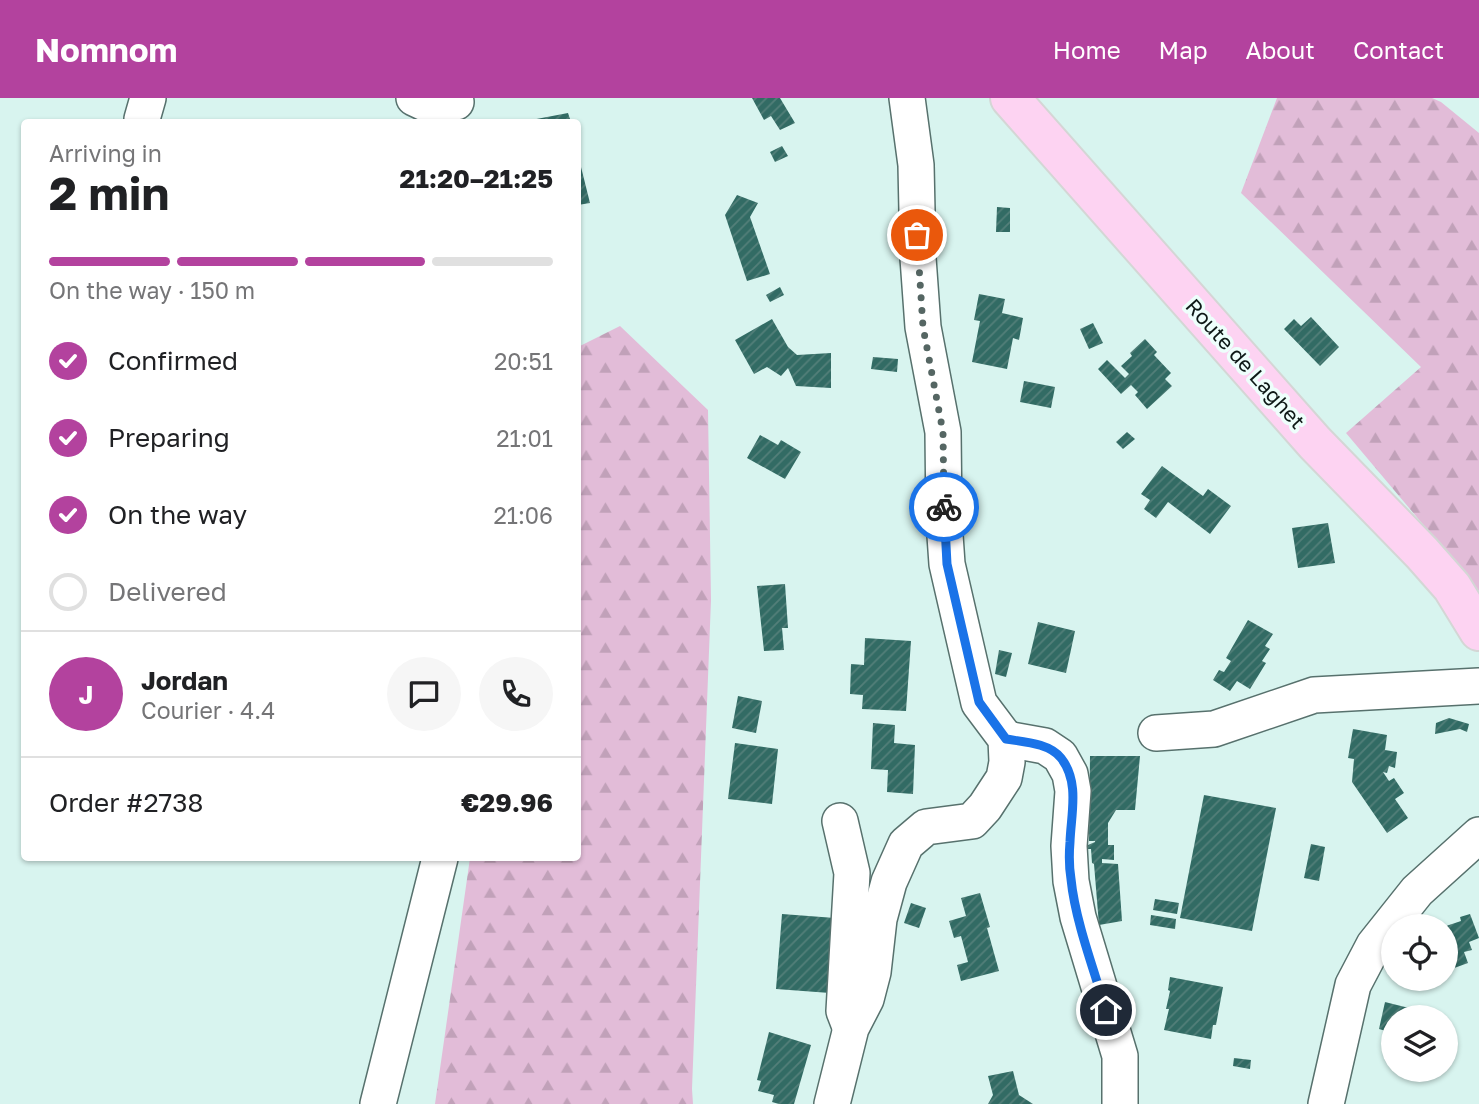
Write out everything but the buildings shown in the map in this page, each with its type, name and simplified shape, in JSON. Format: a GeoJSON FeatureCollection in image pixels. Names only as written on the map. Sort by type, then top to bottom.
{"type":"FeatureCollection","features":[{"type":"Feature","properties":{"kind":"main road","name":"Route de Laghet"},"geometry":{"type":"LineString","coordinates":[[1010,98],[1315,443],[1452,587],[1479,631]]}},
{"type":"Feature","properties":{"kind":"street"},"geometry":{"type":"LineString","coordinates":[[142,119],[148,98]]}},
{"type":"Feature","properties":{"kind":"street"},"geometry":{"type":"LineString","coordinates":[[414,98],[431,106],[456,108]]}},
{"type":"Feature","properties":{"kind":"street"},"geometry":{"type":"LineString","coordinates":[[832,1104],[851,1028],[866,999],[873,972],[879,919],[889,883],[906,844],[926,827],[972,821],[1004,778],[1007,762],[1006,739],[979,702],[947,564],[943,432],[923,327],[916,165],[907,98]]}},
{"type":"Feature","properties":{"kind":"street"},"geometry":{"type":"LineString","coordinates":[[1156,733],[1214,729],[1314,695],[1479,686]]}},
{"type":"Feature","properties":{"kind":"street"},"geometry":{"type":"LineString","coordinates":[[1006,739],[1045,746],[1060,756],[1070,774],[1073,790],[1069,846],[1071,881],[1120,1056],[1120,1104]]}},
{"type":"Feature","properties":{"kind":"street"},"geometry":{"type":"LineString","coordinates":[[840,821],[852,873],[844,1010],[851,1028]]}},
{"type":"Feature","properties":{"kind":"street"},"geometry":{"type":"LineString","coordinates":[[1326,1104],[1353,985],[1374,945],[1416,891],[1479,835]]}},
{"type":"Feature","properties":{"kind":"street"},"geometry":{"type":"LineString","coordinates":[[378,1104],[439,861]]}},
{"type":"Feature","properties":{"kind":"green space"},"geometry":{"type":"Polygon","coordinates":[[[1277,98],[1432,98],[1441,102],[1479,133],[1479,591],[1346,433],[1421,367],[1241,193],[1277,98]]]}},
{"type":"Feature","properties":{"kind":"green space"},"geometry":{"type":"Polygon","coordinates":[[[620,326],[708,410],[711,600],[693,1104],[435,1104],[470,861],[581,861],[581,346],[620,326]]]}},
{"type":"Feature","properties":{"kind":"way so far"},"geometry":{"type":"LineString","coordinates":[[917,235],[923,327],[943,432],[944,507]]}},
{"type":"Feature","properties":{"kind":"route"},"geometry":{"type":"LineString","coordinates":[[944,507],[947,564],[979,702],[1006,739],[1045,746],[1060,756],[1070,774],[1073,790],[1069,846],[1071,881],[1106,1010]]}}]}
